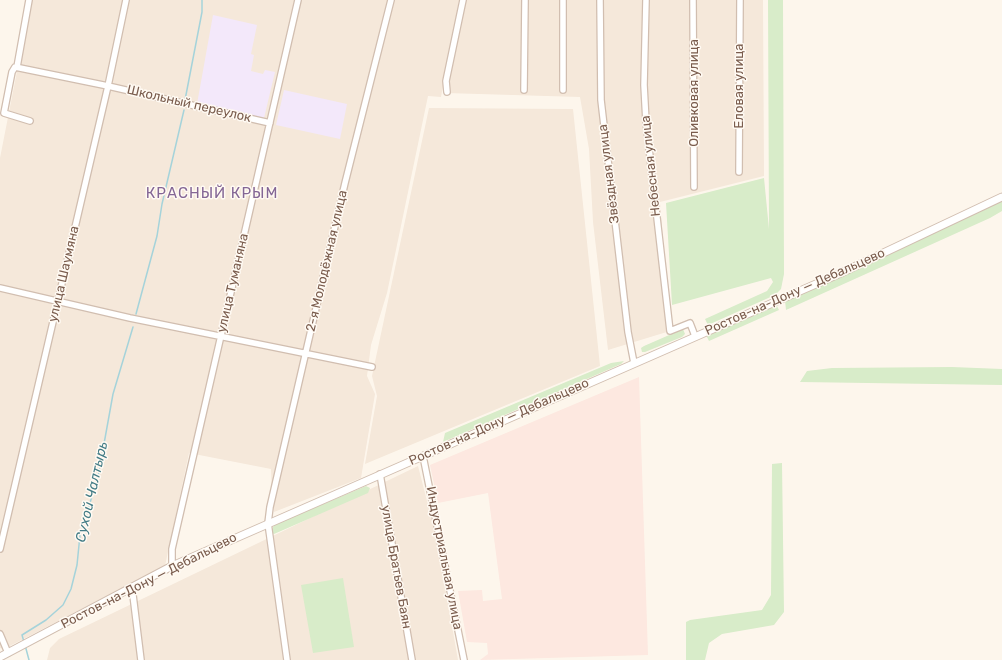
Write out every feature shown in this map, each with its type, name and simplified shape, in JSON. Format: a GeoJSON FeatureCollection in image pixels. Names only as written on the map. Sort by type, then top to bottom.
{"type":"FeatureCollection","features":[{"type":"Feature","properties":{"kind":"street"},"geometry":{"type":"LineString","coordinates":[[29,0],[17,67],[14,67],[12,72],[4,113],[30,121]]}},
{"type":"Feature","properties":{"kind":"street","name":"улица Шаумяна"},"geometry":{"type":"LineString","coordinates":[[0,548],[108,86],[126,0]]}},
{"type":"Feature","properties":{"kind":"street","name":"улица Туманяна"},"geometry":{"type":"LineString","coordinates":[[172,566],[172,548],[298,0]]}},
{"type":"Feature","properties":{"kind":"street","name":"2-я Молодёжная улица"},"geometry":{"type":"LineString","coordinates":[[287,660],[268,523],[270,507],[305,354],[391,0]]}},
{"type":"Feature","properties":{"kind":"street"},"geometry":{"type":"LineString","coordinates":[[447,92],[446,81],[463,0]]}},
{"type":"Feature","properties":{"kind":"street"},"geometry":{"type":"LineString","coordinates":[[524,90],[525,0]]}},
{"type":"Feature","properties":{"kind":"street"},"geometry":{"type":"LineString","coordinates":[[562,90],[563,0]]}},
{"type":"Feature","properties":{"kind":"street","name":"Звёздная улица"},"geometry":{"type":"LineString","coordinates":[[600,0],[601,100],[630,348],[634,362]]}},
{"type":"Feature","properties":{"kind":"street","name":"Небесная улица"},"geometry":{"type":"LineString","coordinates":[[646,0],[644,85],[646,122],[670,331],[690,323],[695,336]]}},
{"type":"Feature","properties":{"kind":"street","name":"Оливковая улица"},"geometry":{"type":"LineString","coordinates":[[693,0],[694,187]]}},
{"type":"Feature","properties":{"kind":"street","name":"Еловая улица"},"geometry":{"type":"LineString","coordinates":[[739,172],[740,0]]}},
{"type":"Feature","properties":{"kind":"street","name":"Школьный переулок"},"geometry":{"type":"LineString","coordinates":[[17,67],[270,123]]}},
{"type":"Feature","properties":{"kind":"street","name":"Ростов-на-Дону — Дебальцево"},"geometry":{"type":"LineString","coordinates":[[0,657],[172,566],[634,362],[841,273],[1002,197]]}},
{"type":"Feature","properties":{"kind":"street"},"geometry":{"type":"LineString","coordinates":[[0,288],[221,337],[372,367]]}},
{"type":"Feature","properties":{"kind":"street","name":"Индустриальная улица"},"geometry":{"type":"LineString","coordinates":[[423,456],[464,660]]}},
{"type":"Feature","properties":{"kind":"street","name":"улица Братьев Баян"},"geometry":{"type":"LineString","coordinates":[[380,474],[412,660]]}},
{"type":"Feature","properties":{"kind":"street"},"geometry":{"type":"LineString","coordinates":[[132,587],[141,660]]}},
{"type":"Feature","properties":{"kind":"street"},"geometry":{"type":"LineString","coordinates":[[0,634],[8,653]]}},
{"type":"Feature","properties":{"kind":"shaded area"},"geometry":{"type":"Polygon","coordinates":[[[31,0],[459,0],[441,97],[428,96],[387,293],[371,345],[367,376],[375,394],[361,478],[274,512],[271,469],[189,453],[165,566],[4,649],[0,648],[0,158],[31,0]]]}},
{"type":"Feature","properties":{"kind":"shaded area"},"geometry":{"type":"Polygon","coordinates":[[[463,0],[763,0],[764,176],[660,202],[670,331],[608,350],[593,222],[589,149],[580,97],[445,93],[463,0]]]}},
{"type":"Feature","properties":{"kind":"shaded area"},"geometry":{"type":"Polygon","coordinates":[[[213,15],[257,25],[251,54],[254,55],[251,71],[263,74],[265,70],[275,72],[264,118],[197,104],[213,15]]]}},
{"type":"Feature","properties":{"kind":"shaded area"},"geometry":{"type":"Polygon","coordinates":[[[284,90],[347,104],[340,139],[276,125],[284,90]]]}},
{"type":"Feature","properties":{"kind":"shaded area"},"geometry":{"type":"Polygon","coordinates":[[[429,108],[573,109],[600,366],[365,464],[377,396],[372,376],[429,108]]]}},
{"type":"Feature","properties":{"kind":"shaded area"},"geometry":{"type":"Polygon","coordinates":[[[639,377],[648,655],[480,660],[488,654],[487,643],[467,642],[458,591],[482,590],[483,601],[502,599],[488,493],[438,503],[430,465],[639,377]]]}},
{"type":"Feature","properties":{"kind":"shaded area"},"geometry":{"type":"Polygon","coordinates":[[[418,466],[436,536],[458,660],[47,660],[50,648],[59,639],[418,466]]]}},
{"type":"Feature","properties":{"kind":"green space"},"geometry":{"type":"Polygon","coordinates":[[[768,0],[783,0],[784,274],[781,289],[775,295],[708,325],[705,319],[767,291],[773,282],[771,278],[672,305],[666,203],[764,178],[769,229],[768,0]]]}},
{"type":"Feature","properties":{"kind":"green space"},"geometry":{"type":"Polygon","coordinates":[[[1002,201],[1002,211],[990,218],[786,310],[785,300],[1002,201]]]}},
{"type":"Feature","properties":{"kind":"green space"},"geometry":{"type":"Polygon","coordinates":[[[776,304],[779,310],[709,341],[706,335],[776,304]]]}},
{"type":"Feature","properties":{"kind":"green space"},"geometry":{"type":"Polygon","coordinates":[[[683,329],[685,334],[682,337],[642,352],[641,348],[644,346],[683,329]]]}},
{"type":"Feature","properties":{"kind":"green space"},"geometry":{"type":"Polygon","coordinates":[[[624,361],[621,364],[443,442],[445,433],[611,363],[624,361]]]}},
{"type":"Feature","properties":{"kind":"green space"},"geometry":{"type":"Polygon","coordinates":[[[952,367],[1002,369],[1002,385],[800,382],[807,371],[832,368],[952,367]]]}},
{"type":"Feature","properties":{"kind":"green space"},"geometry":{"type":"Polygon","coordinates":[[[782,463],[784,612],[774,625],[722,634],[709,643],[705,660],[686,660],[686,622],[690,620],[762,610],[771,595],[772,464],[782,463]]]}},
{"type":"Feature","properties":{"kind":"green space"},"geometry":{"type":"Polygon","coordinates":[[[366,486],[370,488],[368,493],[274,534],[271,532],[274,525],[366,486]]]}},
{"type":"Feature","properties":{"kind":"green space"},"geometry":{"type":"Polygon","coordinates":[[[343,578],[354,647],[313,653],[301,585],[343,578]]]}},
{"type":"Feature","properties":{"kind":"waterway","name":"Сухой Чалтырь"},"geometry":{"type":"LineString","coordinates":[[185,100],[202,12],[202,0]]}},
{"type":"Feature","properties":{"kind":"waterway","name":"Сухой Чалтырь"},"geometry":{"type":"LineString","coordinates":[[136,314],[157,236],[162,204],[184,110]]}},
{"type":"Feature","properties":{"kind":"waterway","name":"Сухой Чалтырь"},"geometry":{"type":"LineString","coordinates":[[24,642],[22,635],[46,620],[63,605],[71,589],[77,565],[80,535],[98,477],[113,394],[133,327]]}},
{"type":"Feature","properties":{"kind":"waterway","name":"Сухой Чалтырь"},"geometry":{"type":"LineString","coordinates":[[25,645],[29,660]]}},
{"type":"Feature","properties":{"kind":"district","name":"КРАСНЫЙ КРЫМ"},"geometry":{"type":"Point","coordinates":[212,194]}}]}
